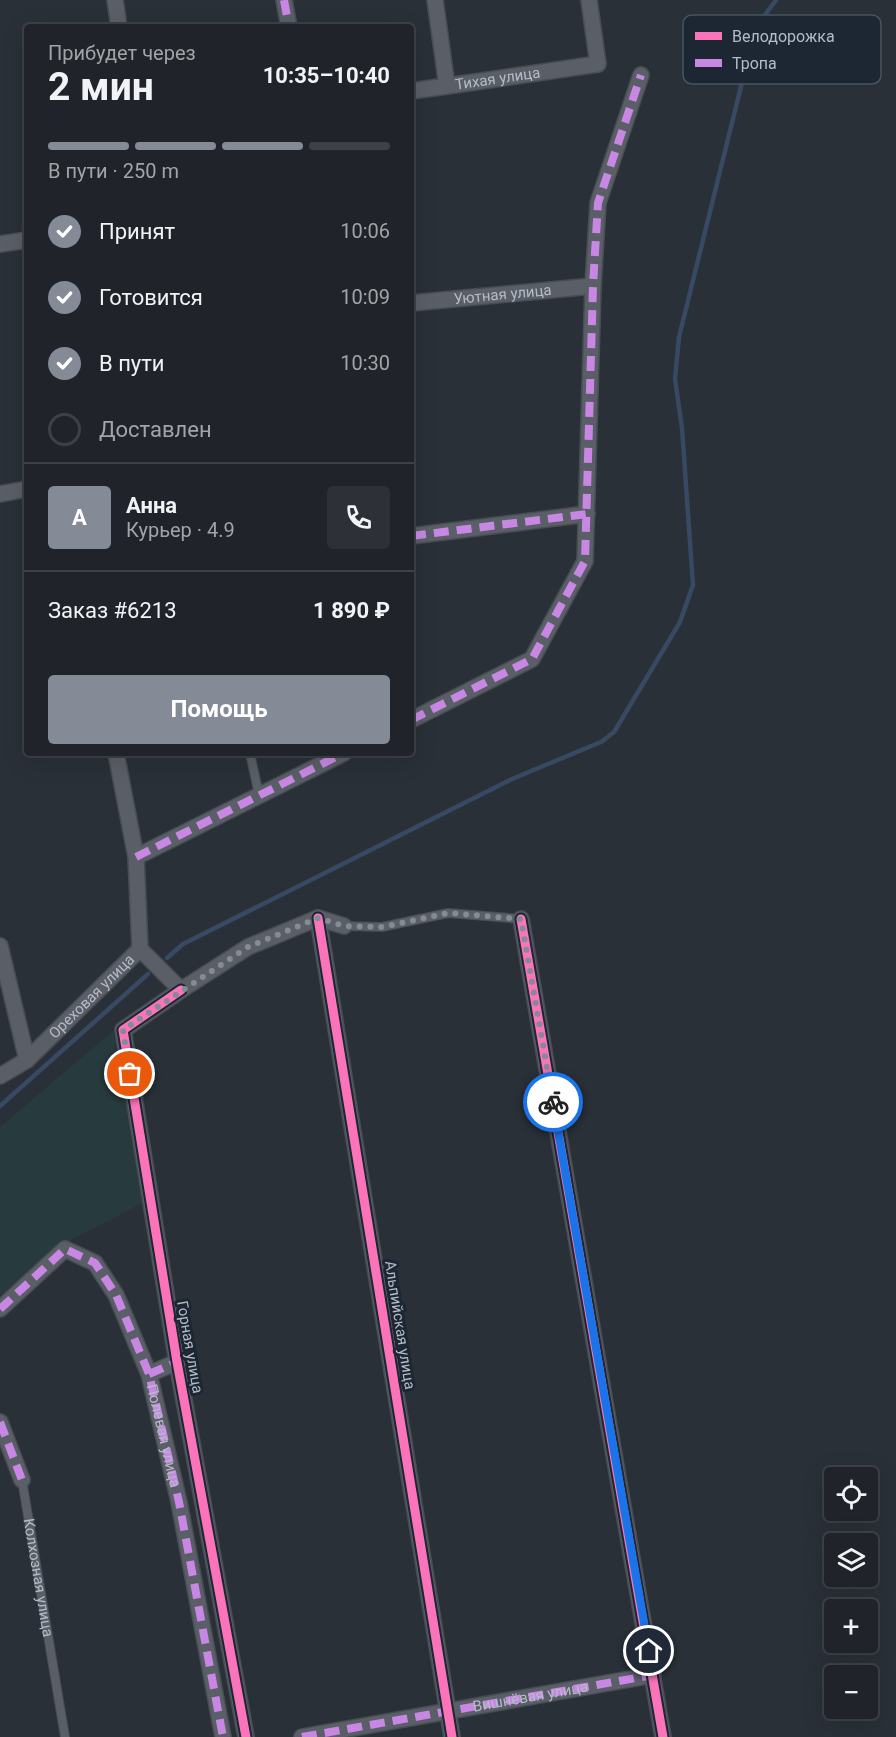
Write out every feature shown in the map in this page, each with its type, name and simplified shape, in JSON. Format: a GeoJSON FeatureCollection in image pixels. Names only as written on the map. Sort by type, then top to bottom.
{"type":"FeatureCollection","features":[{"type":"Feature","properties":{"kind":"street"},"geometry":{"type":"LineString","coordinates":[[116,0],[119,24]]}},
{"type":"Feature","properties":{"kind":"street"},"geometry":{"type":"LineString","coordinates":[[284,0],[288,24]]}},
{"type":"Feature","properties":{"kind":"street","name":"Тихая улица"},"geometry":{"type":"LineString","coordinates":[[435,0],[447,86],[598,64],[589,0]]}},
{"type":"Feature","properties":{"kind":"street"},"geometry":{"type":"LineString","coordinates":[[414,718],[532,659],[585,561],[593,286],[598,203],[641,75]]}},
{"type":"Feature","properties":{"kind":"street"},"geometry":{"type":"LineString","coordinates":[[414,91],[447,86]]}},
{"type":"Feature","properties":{"kind":"street"},"geometry":{"type":"LineString","coordinates":[[0,244],[24,240]]}},
{"type":"Feature","properties":{"kind":"street","name":"Уютная улица"},"geometry":{"type":"LineString","coordinates":[[414,303],[593,286]]}},
{"type":"Feature","properties":{"kind":"street"},"geometry":{"type":"LineString","coordinates":[[0,494],[24,490]]}},
{"type":"Feature","properties":{"kind":"street"},"geometry":{"type":"LineString","coordinates":[[414,536],[586,514]]}},
{"type":"Feature","properties":{"kind":"street","name":"Ореховая улица"},"geometry":{"type":"LineString","coordinates":[[0,1076],[27,1060],[140,949],[136,856],[117,756]]}},
{"type":"Feature","properties":{"kind":"street"},"geometry":{"type":"LineString","coordinates":[[136,856],[338,756]]}},
{"type":"Feature","properties":{"kind":"street"},"geometry":{"type":"LineString","coordinates":[[140,949],[181,990],[248,947],[318,918],[344,926]]}},
{"type":"Feature","properties":{"kind":"street","name":"Альпийская улица"},"geometry":{"type":"LineString","coordinates":[[318,918],[452,1737]]}},
{"type":"Feature","properties":{"kind":"street"},"geometry":{"type":"LineString","coordinates":[[521,919],[663,1737]]}},
{"type":"Feature","properties":{"kind":"street"},"geometry":{"type":"LineString","coordinates":[[0,946],[27,1060]]}},
{"type":"Feature","properties":{"kind":"street","name":"Горная улица"},"geometry":{"type":"LineString","coordinates":[[181,990],[123,1030],[177,1362],[246,1737]]}},
{"type":"Feature","properties":{"kind":"street","name":"Полевая улица"},"geometry":{"type":"LineString","coordinates":[[0,1309],[65,1249],[95,1263],[116,1295],[149,1374],[179,1502],[223,1737]]}},
{"type":"Feature","properties":{"kind":"street"},"geometry":{"type":"LineString","coordinates":[[149,1374],[177,1362]]}},
{"type":"Feature","properties":{"kind":"street","name":"Колхозная улица"},"geometry":{"type":"LineString","coordinates":[[0,1422],[22,1480]]}},
{"type":"Feature","properties":{"kind":"street","name":"Вишнёвая улица"},"geometry":{"type":"LineString","coordinates":[[302,1737],[653,1675]]}},
{"type":"Feature","properties":{"kind":"lane"},"geometry":{"type":"LineString","coordinates":[[251,756],[259,795]]}},
{"type":"Feature","properties":{"kind":"lane"},"geometry":{"type":"LineString","coordinates":[[344,926],[382,927],[448,913],[521,919]]}},
{"type":"Feature","properties":{"kind":"lane","name":"Колхозная улица"},"geometry":{"type":"LineString","coordinates":[[22,1480],[65,1737]]}},
{"type":"Feature","properties":{"kind":"green space"},"geometry":{"type":"Polygon","coordinates":[[[113,1031],[143,1203],[65,1243],[0,1295],[0,1127],[113,1031]]]}},
{"type":"Feature","properties":{"kind":"waterway"},"geometry":{"type":"LineString","coordinates":[[765,15],[776,0]]}},
{"type":"Feature","properties":{"kind":"waterway"},"geometry":{"type":"LineString","coordinates":[[167,958],[183,944],[512,779],[601,742],[614,732],[680,622],[693,585],[682,428],[675,379],[679,337],[742,84]]}},
{"type":"Feature","properties":{"kind":"waterway"},"geometry":{"type":"LineString","coordinates":[[0,1106],[148,974]]}},
{"type":"Feature","properties":{"kind":"marked path"},"geometry":{"type":"LineString","coordinates":[[284,0],[288,24]]}},
{"type":"Feature","properties":{"kind":"marked path"},"geometry":{"type":"LineString","coordinates":[[414,718],[532,659],[585,561],[593,286],[598,203],[641,75]]}},
{"type":"Feature","properties":{"kind":"marked path"},"geometry":{"type":"LineString","coordinates":[[414,536],[587,514]]}},
{"type":"Feature","properties":{"kind":"marked path"},"geometry":{"type":"LineString","coordinates":[[136,857],[338,756]]}},
{"type":"Feature","properties":{"kind":"marked path"},"geometry":{"type":"LineString","coordinates":[[0,1309],[65,1249],[95,1263],[116,1295],[149,1374],[179,1502],[223,1737]]}},
{"type":"Feature","properties":{"kind":"marked path"},"geometry":{"type":"LineString","coordinates":[[149,1374],[177,1362]]}},
{"type":"Feature","properties":{"kind":"marked path"},"geometry":{"type":"LineString","coordinates":[[0,1422],[22,1480]]}},
{"type":"Feature","properties":{"kind":"marked path"},"geometry":{"type":"LineString","coordinates":[[302,1737],[653,1675]]}},
{"type":"Feature","properties":{"kind":"cycle path"},"geometry":{"type":"LineString","coordinates":[[318,918],[452,1737]]}},
{"type":"Feature","properties":{"kind":"cycle path"},"geometry":{"type":"LineString","coordinates":[[521,919],[663,1737]]}},
{"type":"Feature","properties":{"kind":"cycle path"},"geometry":{"type":"LineString","coordinates":[[181,990],[123,1030],[177,1362],[246,1737]]}},
{"type":"Feature","properties":{"kind":"way so far"},"geometry":{"type":"LineString","coordinates":[[130,1074],[123,1030],[248,947],[318,918],[344,926],[382,927],[448,913],[521,919],[553,1102]]}},
{"type":"Feature","properties":{"kind":"route"},"geometry":{"type":"LineString","coordinates":[[553,1102],[649,1651]]}}]}
